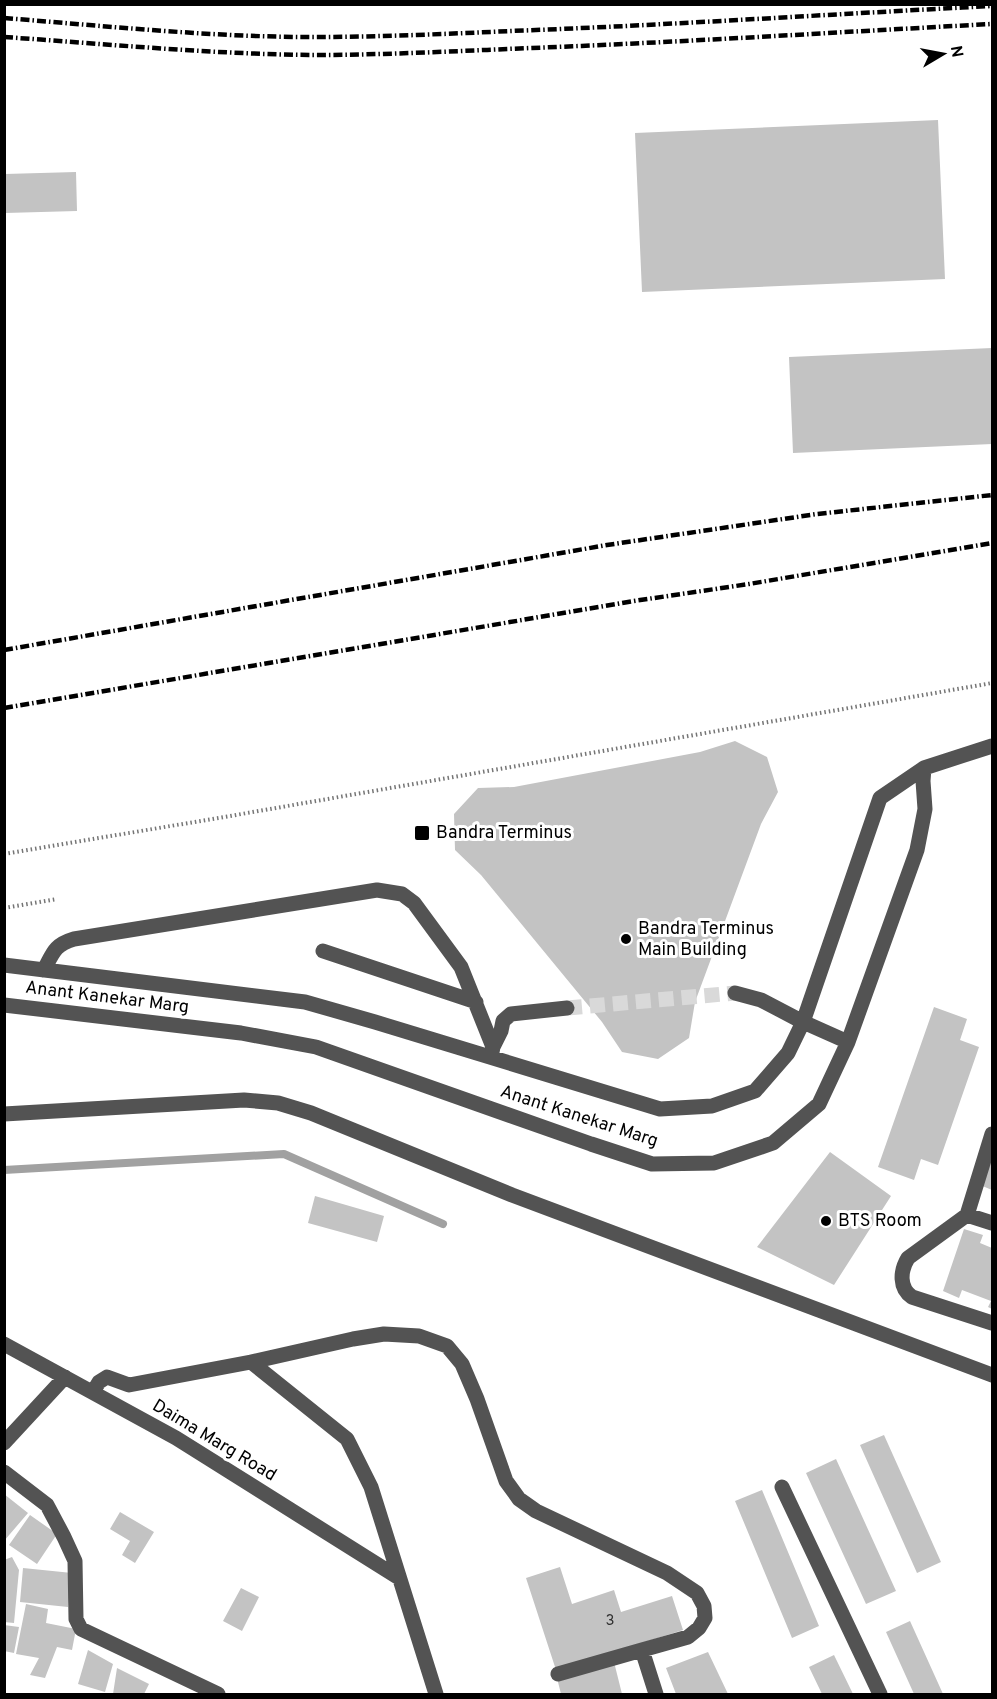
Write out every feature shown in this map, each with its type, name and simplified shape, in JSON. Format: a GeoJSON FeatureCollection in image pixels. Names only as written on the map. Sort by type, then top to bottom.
{"type":"FeatureCollection","features":[{"type":"Feature","properties":{"kind":"street","name":"Anant Kanekar Marg"},"geometry":{"type":"LineString","coordinates":[[4,965],[305,1002],[492,1052],[660,1109],[712,1106],[755,1091],[788,1053],[803,1022],[880,798],[924,768],[993,746]]}},
{"type":"Feature","properties":{"kind":"street","name":"Anant Kanekar Marg"},"geometry":{"type":"LineString","coordinates":[[4,1005],[241,1033],[316,1047],[652,1164],[714,1163],[773,1143],[819,1104],[848,1042],[916,850],[925,809],[924,768]]}},
{"type":"Feature","properties":{"kind":"street"},"geometry":{"type":"LineString","coordinates":[[44,970],[55,948],[74,939],[377,890],[402,894],[414,903],[461,966],[476,1002],[492,1052]]}},
{"type":"Feature","properties":{"kind":"street"},"geometry":{"type":"LineString","coordinates":[[323,951],[476,1002]]}},
{"type":"Feature","properties":{"kind":"street"},"geometry":{"type":"LineString","coordinates":[[735,993],[761,1000],[848,1042]]}},
{"type":"Feature","properties":{"kind":"street"},"geometry":{"type":"LineString","coordinates":[[492,1052],[503,1021],[511,1014],[567,1008]]}},
{"type":"Feature","properties":{"kind":"street"},"geometry":{"type":"LineString","coordinates":[[4,1114],[244,1100],[278,1103],[311,1113],[512,1195],[993,1375]]}},
{"type":"Feature","properties":{"kind":"street"},"geometry":{"type":"LineString","coordinates":[[993,1134],[967,1215],[908,1258],[902,1282],[906,1293],[912,1297],[993,1323]]}},
{"type":"Feature","properties":{"kind":"street"},"geometry":{"type":"LineString","coordinates":[[967,1215],[993,1223]]}},
{"type":"Feature","properties":{"kind":"street"},"geometry":{"type":"LineString","coordinates":[[93,1392],[99,1382],[107,1377],[129,1385],[384,1334],[419,1336],[447,1346],[462,1364],[506,1481],[519,1499],[536,1511],[667,1573],[697,1593],[704,1606],[705,1618],[699,1628],[688,1637],[558,1674]]}},
{"type":"Feature","properties":{"kind":"street","name":"Daima Marg Road"},"geometry":{"type":"LineString","coordinates":[[4,1344],[176,1438],[399,1578]]}},
{"type":"Feature","properties":{"kind":"street"},"geometry":{"type":"LineString","coordinates":[[251,1362],[347,1439],[371,1487],[436,1695]]}},
{"type":"Feature","properties":{"kind":"street"},"geometry":{"type":"LineString","coordinates":[[4,1443],[65,1377]]}},
{"type":"Feature","properties":{"kind":"street"},"geometry":{"type":"LineString","coordinates":[[4,1472],[47,1505],[64,1537],[75,1561],[76,1619],[81,1629],[218,1695]]}},
{"type":"Feature","properties":{"kind":"street"},"geometry":{"type":"LineString","coordinates":[[782,1487],[880,1695]]}},
{"type":"Feature","properties":{"kind":"street"},"geometry":{"type":"LineString","coordinates":[[642,1650],[656,1695]]}},
{"type":"Feature","properties":{"kind":"path"},"geometry":{"type":"LineString","coordinates":[[4,854],[993,683]]}},
{"type":"Feature","properties":{"kind":"path"},"geometry":{"type":"LineString","coordinates":[[4,908],[57,898]]}},
{"type":"Feature","properties":{"kind":"building"},"geometry":{"type":"Polygon","coordinates":[[[938,120],[945,279],[642,292],[635,133],[938,120]]]}},
{"type":"Feature","properties":{"kind":"building"},"geometry":{"type":"Polygon","coordinates":[[[76,172],[77,211],[5,213],[5,174],[76,172]]]}},
{"type":"Feature","properties":{"kind":"building"},"geometry":{"type":"Polygon","coordinates":[[[992,348],[992,444],[793,453],[789,357],[992,348]]]}},
{"type":"Feature","properties":{"kind":"building","name":"Bandra Terminus Main Building"},"geometry":{"type":"Polygon","coordinates":[[[735,741],[767,757],[778,792],[761,824],[695,1002],[689,1038],[658,1059],[622,1052],[602,1022],[481,875],[455,850],[454,814],[478,788],[514,787],[700,752],[735,741]]]}},
{"type":"Feature","properties":{"kind":"building"},"geometry":{"type":"Polygon","coordinates":[[[934,1007],[967,1019],[960,1040],[979,1047],[938,1165],[921,1159],[914,1180],[878,1167],[934,1007]]]}},
{"type":"Feature","properties":{"kind":"building"},"geometry":{"type":"Polygon","coordinates":[[[992,1151],[992,1190],[980,1185],[992,1151]]]}},
{"type":"Feature","properties":{"kind":"building","name":"BTS Room"},"geometry":{"type":"Polygon","coordinates":[[[830,1152],[891,1196],[834,1285],[757,1247],[830,1152]]]}},
{"type":"Feature","properties":{"kind":"building"},"geometry":{"type":"Polygon","coordinates":[[[315,1196],[384,1216],[377,1242],[308,1223],[315,1196]]]}},
{"type":"Feature","properties":{"kind":"building"},"geometry":{"type":"Polygon","coordinates":[[[964,1229],[983,1235],[980,1243],[992,1248],[992,1309],[988,1307],[991,1301],[962,1290],[959,1298],[943,1291],[964,1229]]]}},
{"type":"Feature","properties":{"kind":"building"},"geometry":{"type":"Polygon","coordinates":[[[884,1435],[941,1562],[917,1573],[860,1445],[884,1435]]]}},
{"type":"Feature","properties":{"kind":"building"},"geometry":{"type":"Polygon","coordinates":[[[836,1459],[896,1591],[866,1604],[806,1473],[836,1459]]]}},
{"type":"Feature","properties":{"kind":"building"},"geometry":{"type":"Polygon","coordinates":[[[762,1490],[819,1626],[792,1638],[735,1501],[762,1490]]]}},
{"type":"Feature","properties":{"kind":"building"},"geometry":{"type":"Polygon","coordinates":[[[4,1494],[28,1513],[4,1541],[4,1494]]]}},
{"type":"Feature","properties":{"kind":"building"},"geometry":{"type":"Polygon","coordinates":[[[120,1512],[154,1532],[135,1563],[122,1555],[130,1541],[110,1529],[120,1512]]]}},
{"type":"Feature","properties":{"kind":"building"},"geometry":{"type":"Polygon","coordinates":[[[30,1515],[57,1534],[37,1564],[9,1545],[30,1515]]]}},
{"type":"Feature","properties":{"kind":"building"},"geometry":{"type":"Polygon","coordinates":[[[12,1557],[19,1570],[14,1623],[4,1622],[4,1560],[12,1557]]]}},
{"type":"Feature","properties":{"kind":"building"},"geometry":{"type":"Polygon","coordinates":[[[560,1567],[572,1604],[614,1590],[621,1612],[672,1596],[683,1630],[556,1670],[526,1578],[560,1567]]]}},
{"type":"Feature","properties":{"kind":"building"},"geometry":{"type":"Polygon","coordinates":[[[23,1568],[72,1573],[68,1607],[20,1602],[23,1568]]]}},
{"type":"Feature","properties":{"kind":"building"},"geometry":{"type":"Polygon","coordinates":[[[241,1588],[259,1597],[242,1631],[223,1621],[241,1588]]]}},
{"type":"Feature","properties":{"kind":"building"},"geometry":{"type":"Polygon","coordinates":[[[26,1604],[48,1609],[46,1623],[76,1629],[72,1650],[57,1647],[45,1678],[30,1675],[39,1658],[16,1654],[26,1604]]]}},
{"type":"Feature","properties":{"kind":"building"},"geometry":{"type":"Polygon","coordinates":[[[910,1621],[943,1694],[914,1694],[886,1632],[910,1621]]]}},
{"type":"Feature","properties":{"kind":"building"},"geometry":{"type":"Polygon","coordinates":[[[4,1625],[19,1627],[14,1653],[4,1651],[4,1625]]]}},
{"type":"Feature","properties":{"kind":"building"},"geometry":{"type":"Polygon","coordinates":[[[88,1650],[113,1664],[105,1692],[78,1684],[88,1650]]]}},
{"type":"Feature","properties":{"kind":"building"},"geometry":{"type":"Polygon","coordinates":[[[708,1652],[728,1694],[676,1694],[666,1668],[708,1652]]]}},
{"type":"Feature","properties":{"kind":"building"},"geometry":{"type":"Polygon","coordinates":[[[834,1655],[853,1694],[822,1694],[809,1667],[834,1655]]]}},
{"type":"Feature","properties":{"kind":"building"},"geometry":{"type":"Polygon","coordinates":[[[614,1662],[622,1694],[561,1694],[557,1678],[614,1662]]]}},
{"type":"Feature","properties":{"kind":"building"},"geometry":{"type":"Polygon","coordinates":[[[117,1668],[149,1684],[144,1694],[113,1694],[117,1668]]]}},
{"type":"Feature","properties":{"kind":"waterway"},"geometry":{"type":"LineString","coordinates":[[4,1170],[284,1154],[443,1224]]}},
{"type":"Feature","properties":{"kind":"tunnel"},"geometry":{"type":"LineString","coordinates":[[567,1008],[735,993]]}},
{"type":"Feature","properties":{"kind":"railway"},"geometry":{"type":"LineString","coordinates":[[4,18],[196,33],[273,37],[337,37],[571,29],[992,6]]}},
{"type":"Feature","properties":{"kind":"railway"},"geometry":{"type":"LineString","coordinates":[[4,37],[197,51],[339,55],[589,46],[992,24]]}},
{"type":"Feature","properties":{"kind":"railway"},"geometry":{"type":"LineString","coordinates":[[4,650],[607,545],[817,514],[992,495]]}},
{"type":"Feature","properties":{"kind":"railway"},"geometry":{"type":"LineString","coordinates":[[4,708],[992,543]]}},
{"type":"Feature","properties":{"kind":"place","name":"Bandra Terminus"},"geometry":{"type":"Point","coordinates":[422,833]}},
{"type":"Feature","properties":{"kind":"place","name":"Bandra Terminus Main Building"},"geometry":{"type":"Point","coordinates":[626,939]}},
{"type":"Feature","properties":{"kind":"place","name":"BTS Room"},"geometry":{"type":"Point","coordinates":[826,1221]}}]}
